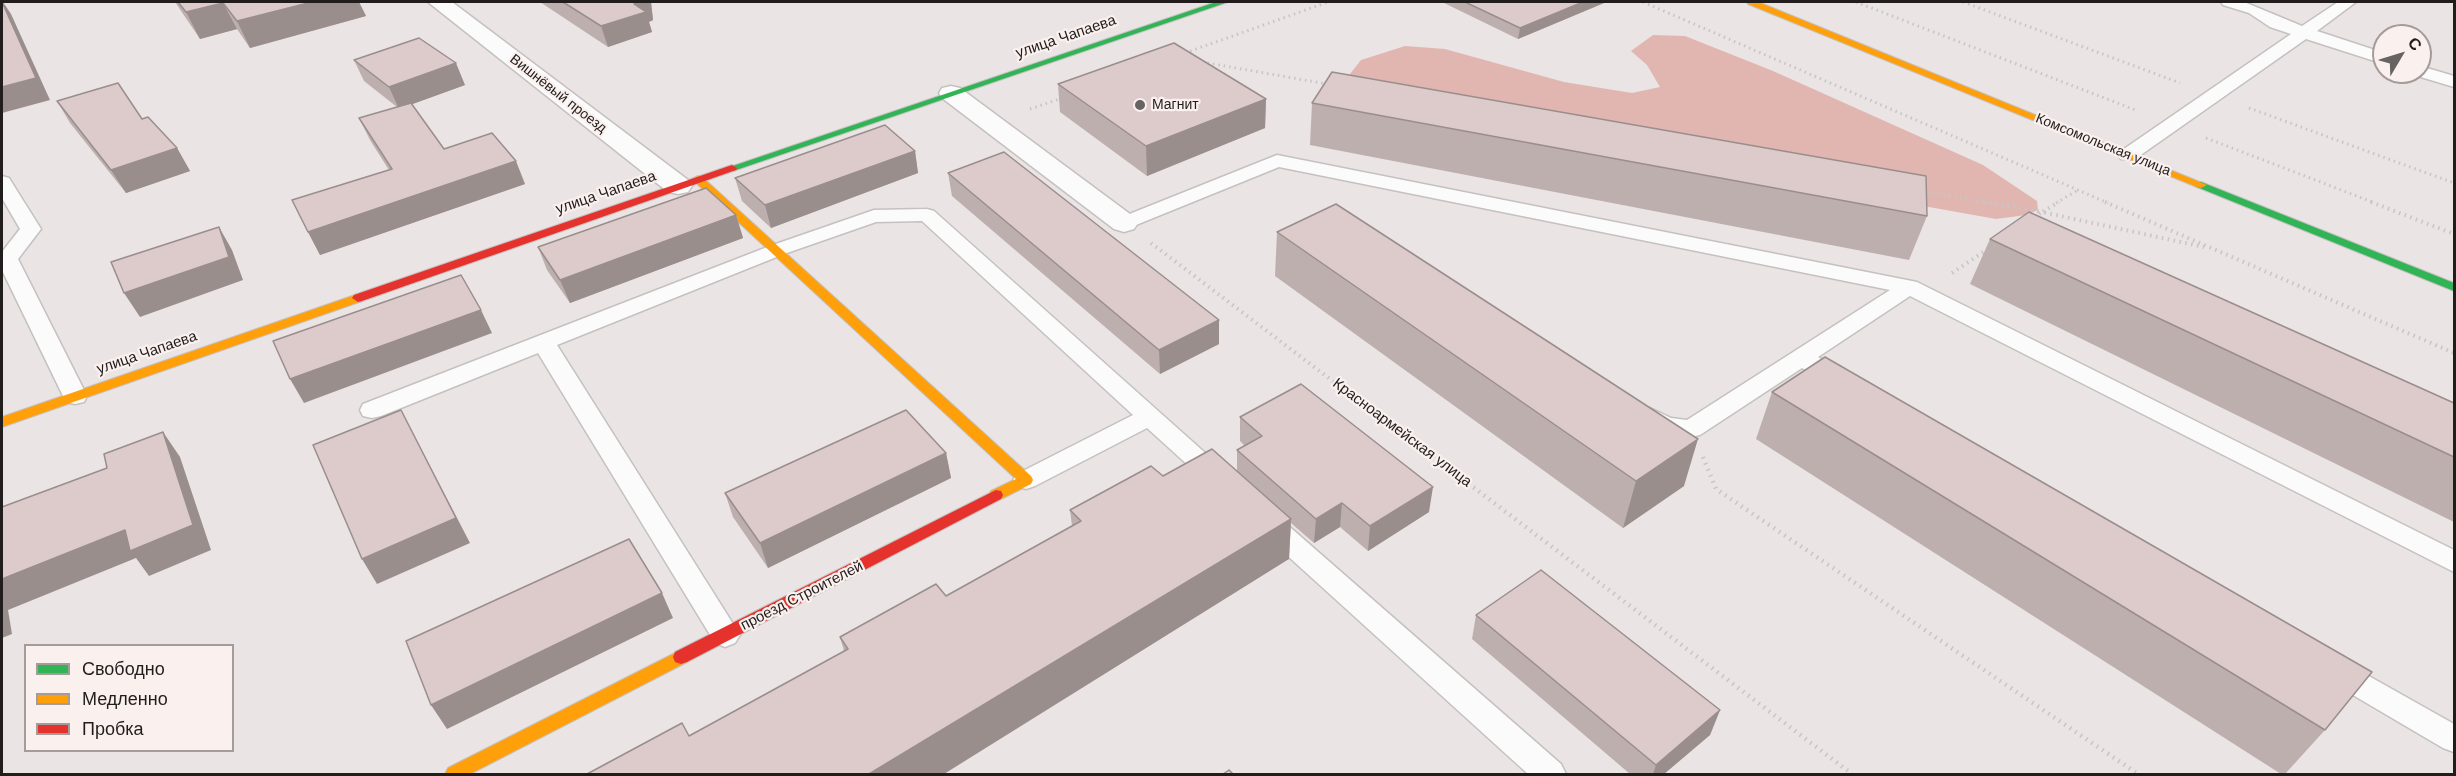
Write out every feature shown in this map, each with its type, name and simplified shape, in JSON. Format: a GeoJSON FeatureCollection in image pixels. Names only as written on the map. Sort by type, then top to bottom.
{"type":"FeatureCollection","features":[{"type":"Feature","properties":{"kind":"street","name":"Вишнёвый проезд"},"geometry":{"type":"LineString","coordinates":[[439,2],[688,182]]}},
{"type":"Feature","properties":{"kind":"street","name":"улица Чапаева"},"geometry":{"type":"LineString","coordinates":[[2,422],[688,182],[1223,2]]}},
{"type":"Feature","properties":{"kind":"street","name":"Комсомольская улица"},"geometry":{"type":"LineString","coordinates":[[1751,2],[2454,287]]}},
{"type":"Feature","properties":{"kind":"street"},"geometry":{"type":"LineString","coordinates":[[951,93],[1124,223]]}},
{"type":"Feature","properties":{"kind":"street"},"geometry":{"type":"LineString","coordinates":[[688,182],[777,250],[1026,480]]}},
{"type":"Feature","properties":{"kind":"street","name":"проезд Строителей"},"geometry":{"type":"LineString","coordinates":[[454,774],[1026,480]]}},
{"type":"Feature","properties":{"kind":"lane"},"geometry":{"type":"LineString","coordinates":[[2229,2],[2304,32],[2372,55]]}},
{"type":"Feature","properties":{"kind":"lane"},"geometry":{"type":"LineString","coordinates":[[2127,155],[2348,2]]}},
{"type":"Feature","properties":{"kind":"lane"},"geometry":{"type":"LineString","coordinates":[[2432,75],[2454,82]]}},
{"type":"Feature","properties":{"kind":"lane"},"geometry":{"type":"LineString","coordinates":[[1124,223],[1277,161],[1915,291],[2454,562]]}},
{"type":"Feature","properties":{"kind":"lane"},"geometry":{"type":"LineString","coordinates":[[2,182],[32,229],[4,259],[75,396]]}},
{"type":"Feature","properties":{"kind":"lane"},"geometry":{"type":"LineString","coordinates":[[372,410],[777,250],[874,216],[927,215],[1149,417],[1550,774]]}},
{"type":"Feature","properties":{"kind":"lane"},"geometry":{"type":"LineString","coordinates":[[1635,406],[1665,425],[1691,429],[1915,291]]}},
{"type":"Feature","properties":{"kind":"lane"},"geometry":{"type":"LineString","coordinates":[[544,343],[725,635]]}},
{"type":"Feature","properties":{"kind":"lane"},"geometry":{"type":"LineString","coordinates":[[1803,358],[1865,394]]}},
{"type":"Feature","properties":{"kind":"lane","name":"проезд Строителей"},"geometry":{"type":"LineString","coordinates":[[1026,480],[1149,417]]}},
{"type":"Feature","properties":{"kind":"lane"},"geometry":{"type":"LineString","coordinates":[[2310,654],[2454,739]]}},
{"type":"Feature","properties":{"kind":"path"},"geometry":{"type":"LineString","coordinates":[[1174,57],[1328,2]]}},
{"type":"Feature","properties":{"kind":"path"},"geometry":{"type":"LineString","coordinates":[[1643,2],[2454,353]]}},
{"type":"Feature","properties":{"kind":"path"},"geometry":{"type":"LineString","coordinates":[[1198,61],[1339,86]]}},
{"type":"Feature","properties":{"kind":"path"},"geometry":{"type":"LineString","coordinates":[[991,123],[1067,96]]}},
{"type":"Feature","properties":{"kind":"path"},"geometry":{"type":"LineString","coordinates":[[1913,189],[2042,212],[2214,249]]}},
{"type":"Feature","properties":{"kind":"path"},"geometry":{"type":"LineString","coordinates":[[2033,218],[2078,190]]}},
{"type":"Feature","properties":{"kind":"path","name":"Красноармейская улица"},"geometry":{"type":"LineString","coordinates":[[1124,223],[1852,774]]}},
{"type":"Feature","properties":{"kind":"path"},"geometry":{"type":"LineString","coordinates":[[1915,291],[1996,243]]}},
{"type":"Feature","properties":{"kind":"path"},"geometry":{"type":"LineString","coordinates":[[1691,429],[1716,489],[2138,774]]}},
{"type":"Feature","properties":{"kind":"shaded area"},"geometry":{"type":"Polygon","coordinates":[[[1653,35],[1685,36],[1773,71],[1983,165],[2037,201],[2038,210],[2026,215],[1996,219],[1453,122],[1343,83],[1361,60],[1405,46],[1445,49],[1564,82],[1632,93],[1660,87],[1647,65],[1631,51],[1653,35]]]}},
{"type":"Feature","properties":{"kind":"building"},"geometry":{"type":"Polygon","coordinates":[[[2,2],[36,78],[2,87],[2,2]]]}},
{"type":"Feature","properties":{"kind":"building"},"geometry":{"type":"Polygon","coordinates":[[[178,2],[312,2],[237,21],[223,3],[186,12],[178,2]]]}},
{"type":"Feature","properties":{"kind":"building"},"geometry":{"type":"Polygon","coordinates":[[[563,2],[642,2],[634,4],[646,12],[601,26],[563,2]]]}},
{"type":"Feature","properties":{"kind":"building"},"geometry":{"type":"Polygon","coordinates":[[[1465,2],[1583,2],[1520,28],[1465,2]]]}},
{"type":"Feature","properties":{"kind":"building"},"geometry":{"type":"Polygon","coordinates":[[[419,38],[456,63],[389,87],[354,60],[419,38]]]}},
{"type":"Feature","properties":{"kind":"building"},"geometry":{"type":"Polygon","coordinates":[[[1174,43],[1266,99],[1146,146],[1058,84],[1174,43]]]}},
{"type":"Feature","properties":{"kind":"building"},"geometry":{"type":"Polygon","coordinates":[[[1332,72],[1926,176],[1927,216],[1312,103],[1332,72]]]}},
{"type":"Feature","properties":{"kind":"building"},"geometry":{"type":"Polygon","coordinates":[[[118,83],[142,119],[148,117],[177,148],[111,170],[57,101],[118,83]]]}},
{"type":"Feature","properties":{"kind":"building"},"geometry":{"type":"Polygon","coordinates":[[[411,103],[444,149],[492,133],[516,161],[308,232],[292,200],[392,169],[359,118],[411,103]]]}},
{"type":"Feature","properties":{"kind":"building"},"geometry":{"type":"Polygon","coordinates":[[[885,125],[915,151],[765,205],[735,178],[885,125]]]}},
{"type":"Feature","properties":{"kind":"building"},"geometry":{"type":"Polygon","coordinates":[[[1004,152],[1219,320],[1159,350],[948,173],[1004,152]]]}},
{"type":"Feature","properties":{"kind":"building"},"geometry":{"type":"Polygon","coordinates":[[[706,188],[736,215],[560,280],[538,247],[706,188]]]}},
{"type":"Feature","properties":{"kind":"building"},"geometry":{"type":"Polygon","coordinates":[[[1336,204],[1698,439],[1636,481],[1277,232],[1336,204]]]}},
{"type":"Feature","properties":{"kind":"building"},"geometry":{"type":"Polygon","coordinates":[[[2029,212],[2454,403],[2454,457],[1990,239],[2029,212]]]}},
{"type":"Feature","properties":{"kind":"building"},"geometry":{"type":"Polygon","coordinates":[[[219,227],[229,257],[124,293],[111,262],[219,227]]]}},
{"type":"Feature","properties":{"kind":"building"},"geometry":{"type":"Polygon","coordinates":[[[461,275],[481,310],[290,379],[273,341],[461,275]]]}},
{"type":"Feature","properties":{"kind":"building"},"geometry":{"type":"Polygon","coordinates":[[[1825,357],[2372,672],[2325,730],[1772,392],[1825,357]]]}},
{"type":"Feature","properties":{"kind":"building"},"geometry":{"type":"Polygon","coordinates":[[[1301,384],[1433,487],[1370,526],[1342,503],[1316,519],[1237,450],[1262,436],[1240,417],[1301,384]]]}},
{"type":"Feature","properties":{"kind":"building"},"geometry":{"type":"Polygon","coordinates":[[[401,410],[456,518],[362,559],[313,445],[401,410]]]}},
{"type":"Feature","properties":{"kind":"building"},"geometry":{"type":"Polygon","coordinates":[[[906,410],[946,453],[760,543],[725,493],[906,410]]]}},
{"type":"Feature","properties":{"kind":"building"},"geometry":{"type":"Polygon","coordinates":[[[163,432],[193,525],[130,551],[125,530],[2,579],[2,507],[107,468],[104,454],[163,432]]]}},
{"type":"Feature","properties":{"kind":"building"},"geometry":{"type":"Polygon","coordinates":[[[1212,449],[1291,519],[869,774],[587,774],[682,723],[689,736],[848,649],[840,637],[936,584],[946,596],[1081,521],[1070,510],[1151,466],[1163,476],[1212,449]]]}},
{"type":"Feature","properties":{"kind":"building"},"geometry":{"type":"Polygon","coordinates":[[[629,539],[662,593],[431,705],[406,641],[629,539]]]}},
{"type":"Feature","properties":{"kind":"building"},"geometry":{"type":"Polygon","coordinates":[[[1541,570],[1720,710],[1656,765],[1476,615],[1541,570]]]}},
{"type":"Feature","properties":{"kind":"traffic: fast"},"geometry":{"type":"LineString","coordinates":[[732,168],[1223,2]]}},
{"type":"Feature","properties":{"kind":"traffic: fast"},"geometry":{"type":"LineString","coordinates":[[2201,185],[2454,287]]}},
{"type":"Feature","properties":{"kind":"traffic: slow"},"geometry":{"type":"LineString","coordinates":[[1751,2],[2201,185]]}},
{"type":"Feature","properties":{"kind":"traffic: slow"},"geometry":{"type":"LineString","coordinates":[[698,179],[1026,480],[996,495]]}},
{"type":"Feature","properties":{"kind":"traffic: slow"},"geometry":{"type":"LineString","coordinates":[[2,422],[358,298]]}},
{"type":"Feature","properties":{"kind":"traffic: slow"},"geometry":{"type":"LineString","coordinates":[[454,774],[681,657]]}},
{"type":"Feature","properties":{"kind":"traffic: jam"},"geometry":{"type":"LineString","coordinates":[[358,298],[732,168]]}},
{"type":"Feature","properties":{"kind":"traffic: jam"},"geometry":{"type":"LineString","coordinates":[[681,657],[996,495]]}},
{"type":"Feature","properties":{"kind":"place","name":"Магнит"},"geometry":{"type":"Point","coordinates":[1140,105]}}]}
